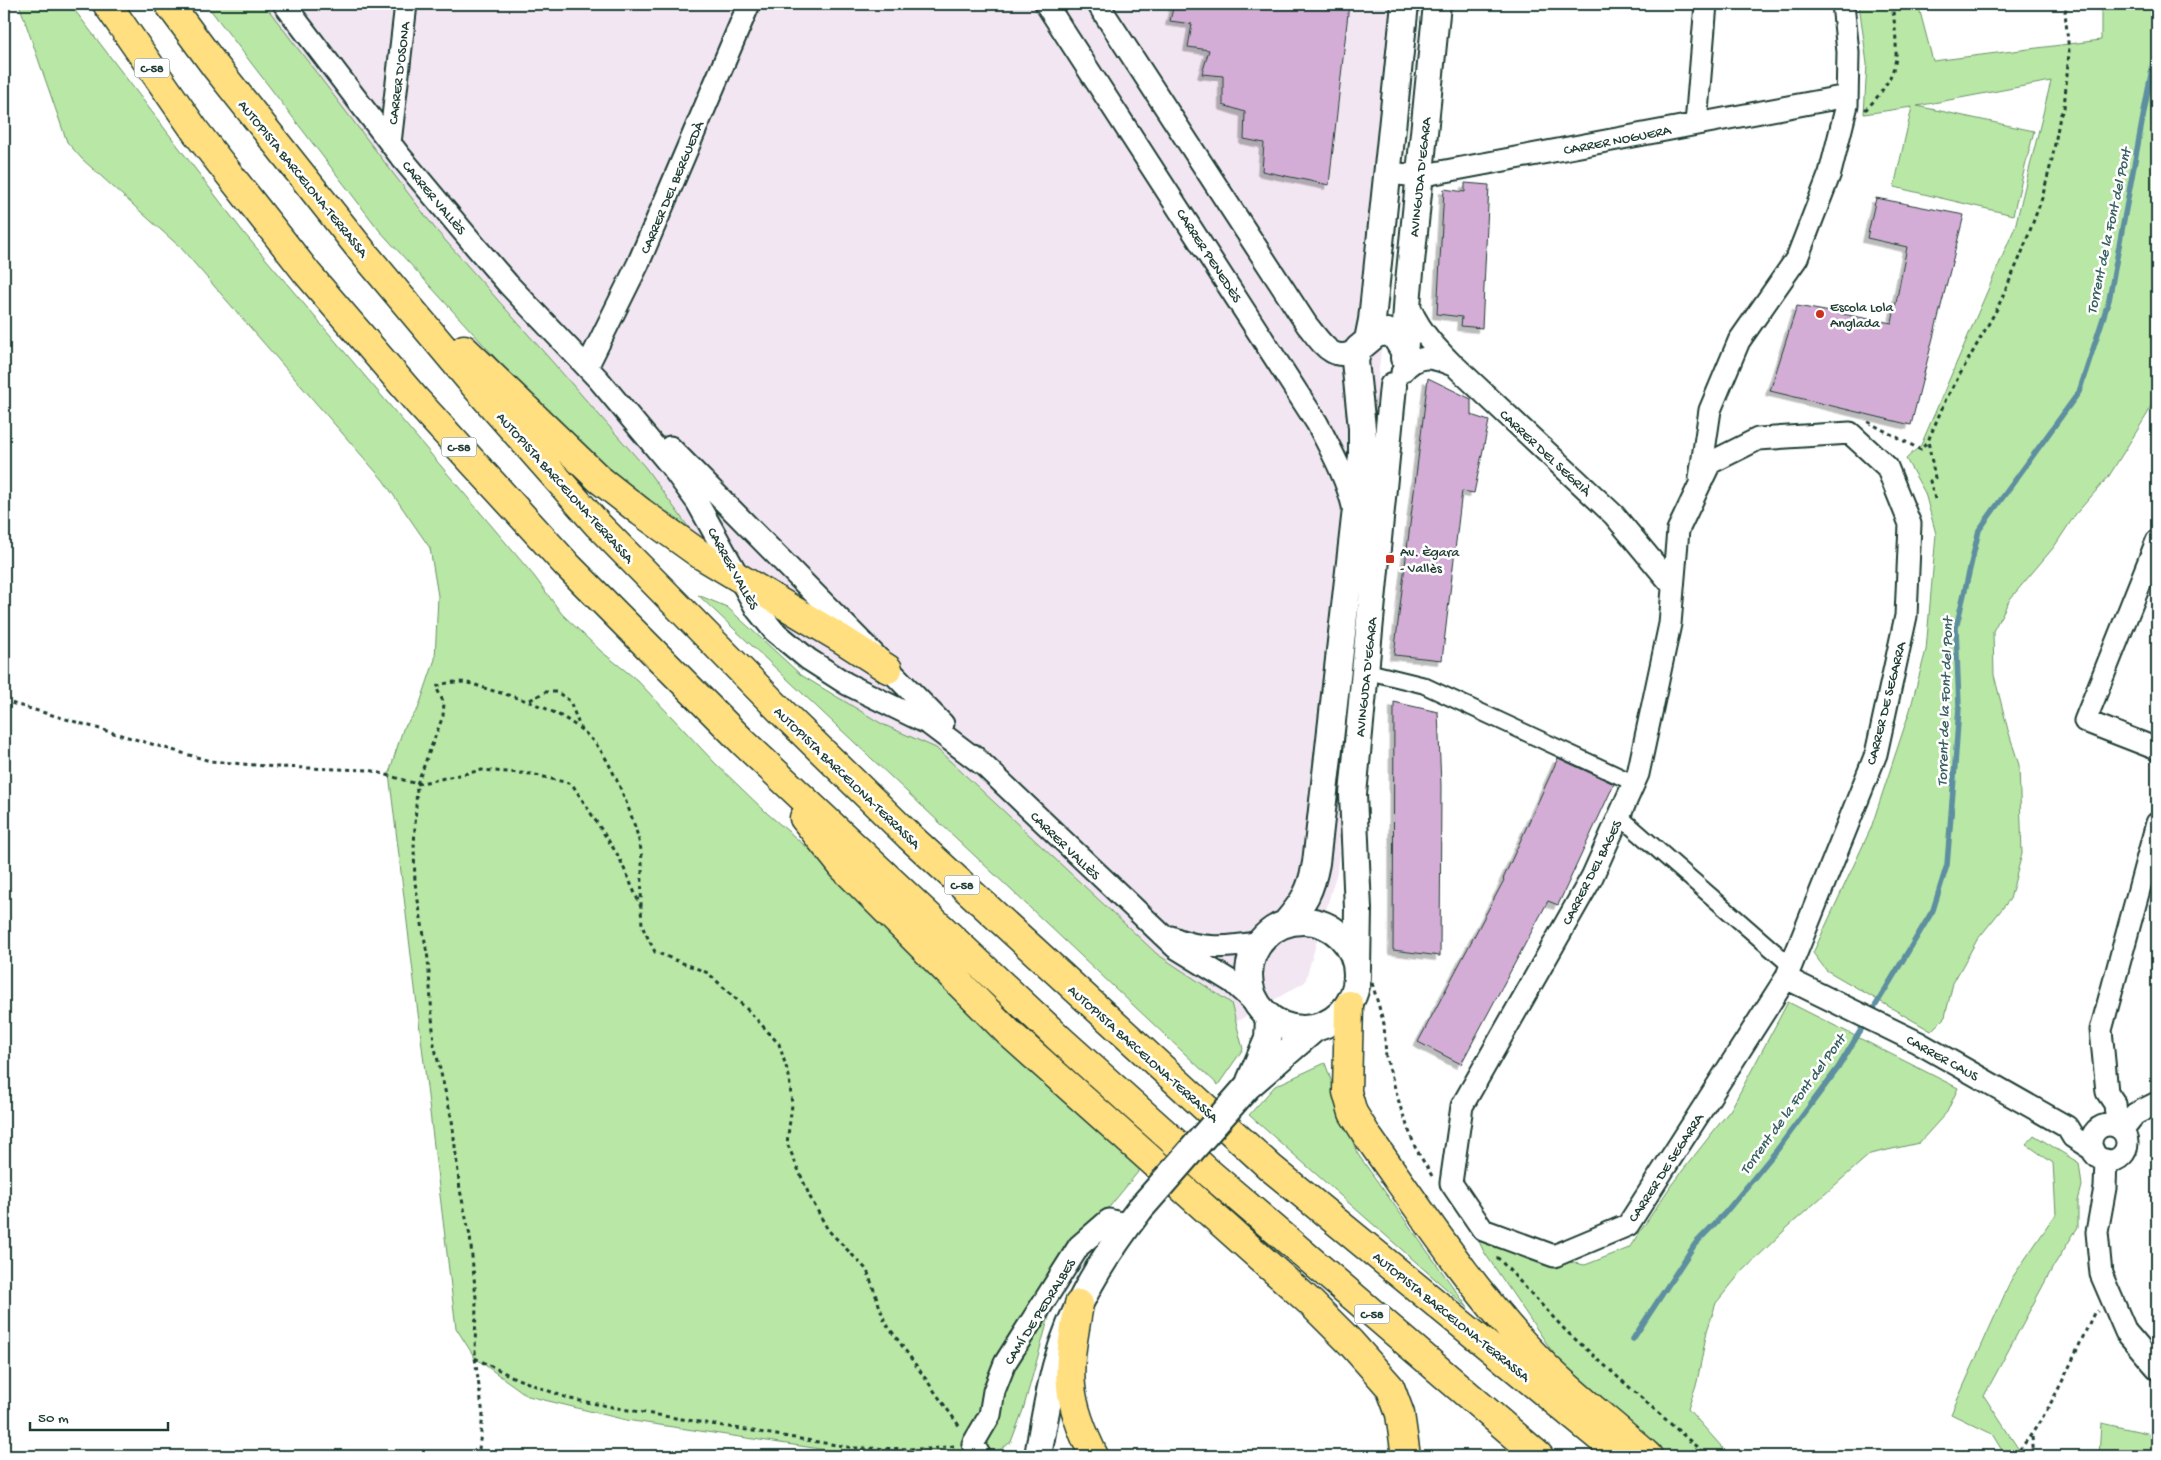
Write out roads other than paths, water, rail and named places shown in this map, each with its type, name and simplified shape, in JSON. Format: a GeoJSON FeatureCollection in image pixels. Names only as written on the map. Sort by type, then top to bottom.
{"type":"FeatureCollection","features":[{"type":"Feature","properties":{"kind":"highway","name":"C-58"},"geometry":{"type":"LineString","coordinates":[[107,4],[196,132],[307,273],[409,393],[567,565],[744,743],[1062,1041],[1206,1171],[1539,1456]]}},
{"type":"Feature","properties":{"kind":"highway","name":"AUTOPISTA BARCELONA-TERRASSA"},"geometry":{"type":"LineString","coordinates":[[169,4],[215,66],[362,251],[476,388],[598,525],[786,716],[909,836],[1271,1168],[1622,1456]]}},
{"type":"Feature","properties":{"kind":"highway"},"geometry":{"type":"LineString","coordinates":[[362,251],[599,480],[676,538],[888,669]]}},
{"type":"Feature","properties":{"kind":"highway"},"geometry":{"type":"LineString","coordinates":[[744,743],[843,867],[1009,1033],[1311,1303],[1350,1342],[1390,1387],[1400,1414],[1406,1456]]}},
{"type":"Feature","properties":{"kind":"highway"},"geometry":{"type":"LineString","coordinates":[[1349,1005],[1347,1092],[1353,1113],[1368,1137],[1480,1292],[1507,1325],[1540,1361],[1648,1456]]}},
{"type":"Feature","properties":{"kind":"highway"},"geometry":{"type":"LineString","coordinates":[[1079,1304],[1070,1386],[1081,1430],[1094,1456]]}},
{"type":"Feature","properties":{"kind":"street","name":"CARRER VALLÈS"},"geometry":{"type":"LineString","coordinates":[[284,4],[390,143],[508,284],[593,373],[633,410],[982,764],[1175,947],[1232,982],[1262,1011]]}},
{"type":"Feature","properties":{"kind":"street","name":"CARRER D'OSONA"},"geometry":{"type":"LineString","coordinates":[[390,143],[406,4]]}},
{"type":"Feature","properties":{"kind":"street","name":"CARRER DEL BERGUEDÀ"},"geometry":{"type":"LineString","coordinates":[[593,373],[749,4]]}},
{"type":"Feature","properties":{"kind":"street"},"geometry":{"type":"LineString","coordinates":[[1098,4],[1307,324],[1328,349],[1339,356],[1361,354]]}},
{"type":"Feature","properties":{"kind":"street","name":"AVINGUDA D'EGARA"},"geometry":{"type":"LineString","coordinates":[[1286,923],[1305,901],[1312,884],[1316,863],[1362,456],[1361,354],[1372,320],[1404,4]]}},
{"type":"Feature","properties":{"kind":"street","name":"AVINGUDA D'EGARA"},"geometry":{"type":"LineString","coordinates":[[1364,974],[1358,909],[1353,794],[1437,4]]}},
{"type":"Feature","properties":{"kind":"street"},"geometry":{"type":"LineString","coordinates":[[1696,124],[1706,4]]}},
{"type":"Feature","properties":{"kind":"street","name":"CARRER DEL BAGES"},"geometry":{"type":"LineString","coordinates":[[1698,489],[1710,410],[1739,341],[1797,258],[1830,173],[1847,96],[1848,52],[1843,4]]}},
{"type":"Feature","properties":{"kind":"street","name":"CARRER PENEDÈS"},"geometry":{"type":"LineString","coordinates":[[1053,6],[1317,423],[1339,465],[1351,495],[1355,516]]}},
{"type":"Feature","properties":{"kind":"street","name":"CARRER NOGUERA"},"geometry":{"type":"LineString","coordinates":[[1387,173],[1419,176],[1847,96]]}},
{"type":"Feature","properties":{"kind":"street","name":"CARRER DEL SEGRIÀ"},"geometry":{"type":"LineString","coordinates":[[1407,300],[1414,320],[1424,335],[1448,360],[1614,515],[1673,586]]}},
{"type":"Feature","properties":{"kind":"street"},"geometry":{"type":"LineString","coordinates":[[1388,332],[1400,357],[1390,391],[1373,393],[1362,383],[1361,354],[1376,334],[1388,332]]}},
{"type":"Feature","properties":{"kind":"street","name":"CARRER DEL SEGRIÀ"},"geometry":{"type":"LineString","coordinates":[[1400,357],[1448,360]]}},
{"type":"Feature","properties":{"kind":"street","name":"CARRER DEL SEGRIÀ"},"geometry":{"type":"LineString","coordinates":[[1400,357],[1407,366],[1424,357],[1448,360]]}},
{"type":"Feature","properties":{"kind":"street","name":"CARRER VALLÈS"},"geometry":{"type":"LineString","coordinates":[[593,373],[670,465],[697,502],[757,610],[774,631],[808,658],[847,684],[930,724],[982,764]]}},
{"type":"Feature","properties":{"kind":"street","name":"CARRER DEL BAGES"},"geometry":{"type":"LineString","coordinates":[[1483,1230],[1451,1183],[1462,1106],[1592,877],[1638,774],[1670,624],[1678,530],[1710,463],[1758,439],[1858,427]]}},
{"type":"Feature","properties":{"kind":"street","name":"CARRER DE SEGARRA"},"geometry":{"type":"LineString","coordinates":[[1483,1230],[1554,1256],[1628,1225],[1788,972],[1876,754],[1906,616],[1910,524],[1887,467],[1858,427]]}},
{"type":"Feature","properties":{"kind":"street"},"geometry":{"type":"LineString","coordinates":[[2157,541],[2085,721],[2157,749]]}},
{"type":"Feature","properties":{"kind":"street"},"geometry":{"type":"LineString","coordinates":[[1366,672],[1423,685],[1634,783]]}},
{"type":"Feature","properties":{"kind":"street"},"geometry":{"type":"LineString","coordinates":[[1620,816],[1788,972]]}},
{"type":"Feature","properties":{"kind":"street"},"geometry":{"type":"LineString","coordinates":[[2157,823],[2101,1030],[2107,1092],[2103,1102],[2110,1138],[2105,1188],[2097,1232],[2101,1274],[2126,1332],[2157,1368]]}},
{"type":"Feature","properties":{"kind":"street"},"geometry":{"type":"LineString","coordinates":[[1247,1087],[1259,1064],[1268,1039],[1262,1011],[1251,994],[1248,975],[1250,959],[1259,942],[1269,932],[1286,923],[1305,922],[1325,925],[1340,936],[1351,950],[1364,974],[1356,987],[1349,1005],[1331,1022],[1314,1029],[1304,1030],[1285,1027],[1262,1011]]}},
{"type":"Feature","properties":{"kind":"street","name":"CARRER VALLÈS"},"geometry":{"type":"LineString","coordinates":[[1151,925],[1164,934],[1198,946],[1230,948],[1259,942]]}},
{"type":"Feature","properties":{"kind":"street","name":"CARRER CAUS"},"geometry":{"type":"LineString","coordinates":[[1788,972],[1815,993],[1918,1042],[2067,1127],[2073,1137],[2110,1138]]}},
{"type":"Feature","properties":{"kind":"street"},"geometry":{"type":"LineString","coordinates":[[1038,1456],[1056,1365],[1079,1304],[1100,1265],[1134,1217],[1247,1087],[1314,1029]]}},
{"type":"Feature","properties":{"kind":"street"},"geometry":{"type":"LineString","coordinates":[[2110,1138],[2135,1114],[2157,1103]]}},
{"type":"Feature","properties":{"kind":"street"},"geometry":{"type":"LineString","coordinates":[[2110,1138],[2157,1112]]}},
{"type":"Feature","properties":{"kind":"street","name":"CAMÍ DE PEDRALBES"},"geometry":{"type":"LineString","coordinates":[[977,1450],[990,1415],[994,1391],[1005,1363],[1079,1246],[1108,1220],[1134,1217]]}},
{"type":"Feature","properties":{"kind":"waterway","name":"Torrent de la Font del Pont"},"geometry":{"type":"LineString","coordinates":[[1633,1339],[1695,1244],[1725,1213],[1777,1150],[1838,1068],[1933,910],[1947,865],[1959,707],[1956,628],[1979,530],[2079,392],[2109,300],[2157,42]]}},
{"type":"Feature","properties":{"kind":"place","name":"Escola Lola Anglada"},"geometry":{"type":"Point","coordinates":[1820,314]}},
{"type":"Feature","properties":{"kind":"place","name":"Av. Ègara - Vallès"},"geometry":{"type":"Point","coordinates":[1390,559]}}]}
